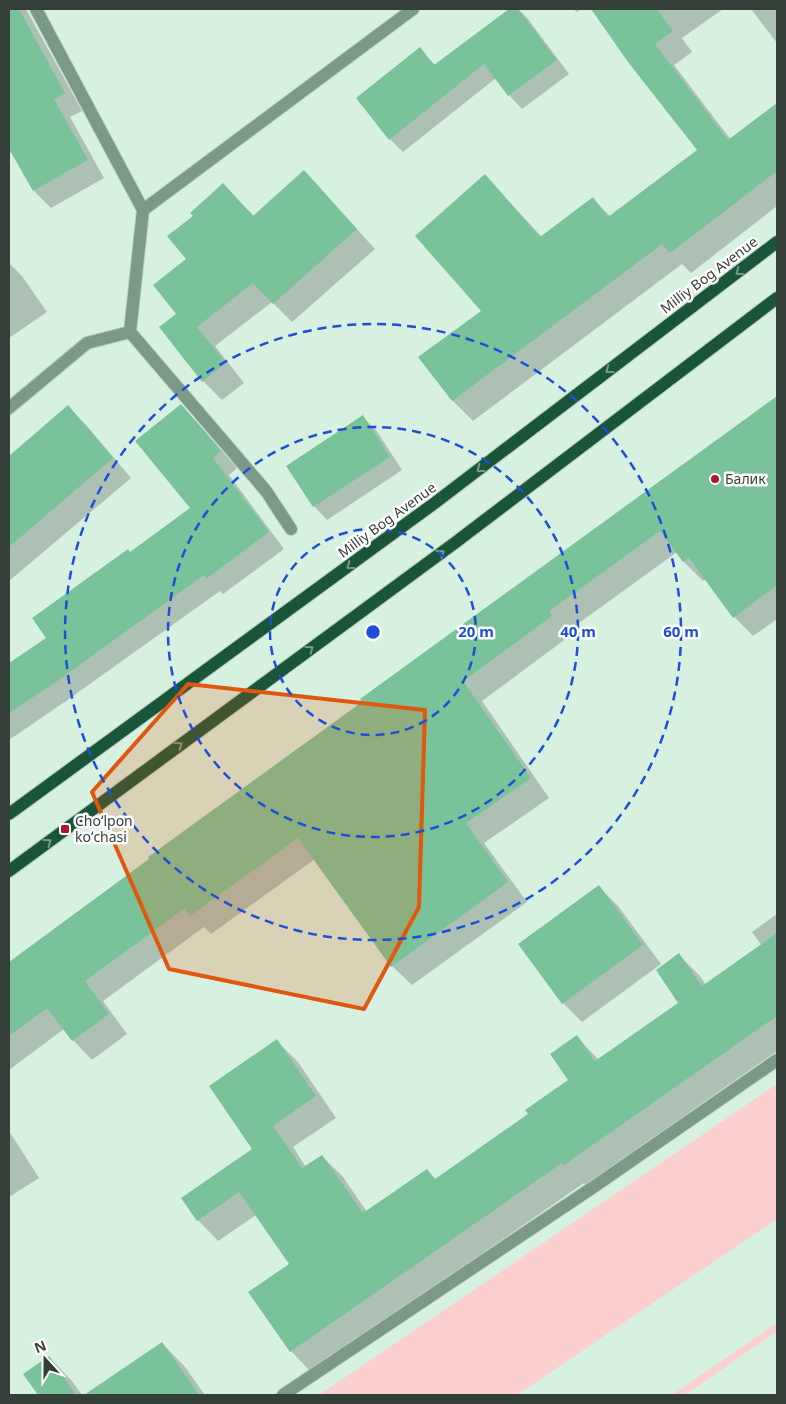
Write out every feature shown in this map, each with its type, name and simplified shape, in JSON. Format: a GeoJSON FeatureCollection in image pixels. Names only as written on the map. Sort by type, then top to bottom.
{"type":"FeatureCollection","features":[{"type":"Feature","properties":{"kind":"main road","name":"Milliy Bog Avenue"},"geometry":{"type":"LineString","coordinates":[[9,814],[436,502],[777,242]]}},
{"type":"Feature","properties":{"kind":"main road"},"geometry":{"type":"LineString","coordinates":[[9,870],[456,542],[777,298]]}},
{"type":"Feature","properties":{"kind":"street"},"geometry":{"type":"LineString","coordinates":[[36,9],[143,210],[130,332],[266,491],[291,529]]}},
{"type":"Feature","properties":{"kind":"street"},"geometry":{"type":"LineString","coordinates":[[143,210],[414,9]]}},
{"type":"Feature","properties":{"kind":"street"},"geometry":{"type":"LineString","coordinates":[[9,408],[87,343],[130,332]]}},
{"type":"Feature","properties":{"kind":"street"},"geometry":{"type":"LineString","coordinates":[[282,1395],[600,1182],[777,1060]]}},
{"type":"Feature","properties":{"kind":"highlighted area"},"geometry":{"type":"Polygon","coordinates":[[[188,684],[425,710],[419,907],[364,1009],[169,969],[92,792],[188,684]]]}},
{"type":"Feature","properties":{"kind":"shaded area"},"geometry":{"type":"Polygon","coordinates":[[[777,1084],[777,1219],[517,1395],[319,1395],[777,1084]]]}},
{"type":"Feature","properties":{"kind":"shaded area"},"geometry":{"type":"Polygon","coordinates":[[[777,1323],[777,1331],[685,1395],[672,1395],[777,1323]]]}},
{"type":"Feature","properties":{"kind":"building"},"geometry":{"type":"Polygon","coordinates":[[[9,9],[19,9],[65,93],[54,99],[88,160],[33,191],[9,149],[9,9]]]}},
{"type":"Feature","properties":{"kind":"building"},"geometry":{"type":"Polygon","coordinates":[[[509,9],[518,9],[557,60],[508,96],[484,64],[389,140],[356,98],[420,47],[434,65],[509,9]]]}},
{"type":"Feature","properties":{"kind":"building"},"geometry":{"type":"Polygon","coordinates":[[[591,9],[657,9],[673,31],[655,44],[728,140],[777,103],[777,171],[670,253],[662,244],[452,401],[418,357],[481,311],[415,236],[485,174],[540,237],[593,197],[608,217],[697,150],[628,62],[591,9]]]}},
{"type":"Feature","properties":{"kind":"building"},"geometry":{"type":"Polygon","coordinates":[[[304,170],[357,229],[273,304],[253,283],[197,327],[226,363],[202,382],[159,327],[176,314],[153,285],[186,259],[167,236],[193,216],[190,213],[223,183],[253,216],[304,170]]]}},
{"type":"Feature","properties":{"kind":"building"},"geometry":{"type":"Polygon","coordinates":[[[777,396],[777,585],[733,618],[689,558],[683,562],[660,531],[549,611],[552,616],[463,681],[531,778],[466,823],[508,882],[391,967],[298,838],[190,916],[185,908],[85,981],[109,1014],[72,1041],[47,1008],[9,1036],[9,962],[149,859],[148,857],[362,702],[360,699],[777,396]]]}},
{"type":"Feature","properties":{"kind":"building"},"geometry":{"type":"Polygon","coordinates":[[[181,404],[221,451],[213,458],[269,532],[206,579],[204,575],[53,684],[9,713],[9,663],[46,638],[32,618],[128,549],[130,552],[190,508],[135,441],[181,404]]]}},
{"type":"Feature","properties":{"kind":"building"},"geometry":{"type":"Polygon","coordinates":[[[68,405],[113,458],[9,547],[9,456],[68,405]]]}},
{"type":"Feature","properties":{"kind":"building"},"geometry":{"type":"Polygon","coordinates":[[[363,415],[390,457],[313,507],[286,466],[363,415]]]}},
{"type":"Feature","properties":{"kind":"building"},"geometry":{"type":"Polygon","coordinates":[[[599,885],[643,945],[562,1004],[518,944],[599,885]]]}},
{"type":"Feature","properties":{"kind":"building"},"geometry":{"type":"Polygon","coordinates":[[[777,933],[777,1016],[564,1165],[562,1163],[290,1352],[248,1292],[289,1264],[239,1192],[197,1221],[181,1198],[252,1149],[209,1086],[277,1039],[316,1096],[273,1126],[302,1168],[322,1155],[363,1213],[427,1169],[435,1179],[528,1114],[525,1110],[568,1080],[550,1054],[577,1035],[595,1061],[678,1003],[656,970],[679,953],[702,986],[777,933]]]}},
{"type":"Feature","properties":{"kind":"building"},"geometry":{"type":"Polygon","coordinates":[[[162,1342],[199,1395],[84,1395],[162,1342]]]}},
{"type":"Feature","properties":{"kind":"building"},"geometry":{"type":"Polygon","coordinates":[[[49,1356],[76,1395],[38,1395],[23,1374],[49,1356]]]}},
{"type":"Feature","properties":{"kind":"place","name":"Балик"},"geometry":{"type":"Point","coordinates":[715,479]}},
{"type":"Feature","properties":{"kind":"place","name":"Choʻlpon koʻchasi"},"geometry":{"type":"Point","coordinates":[65,829]}}]}
